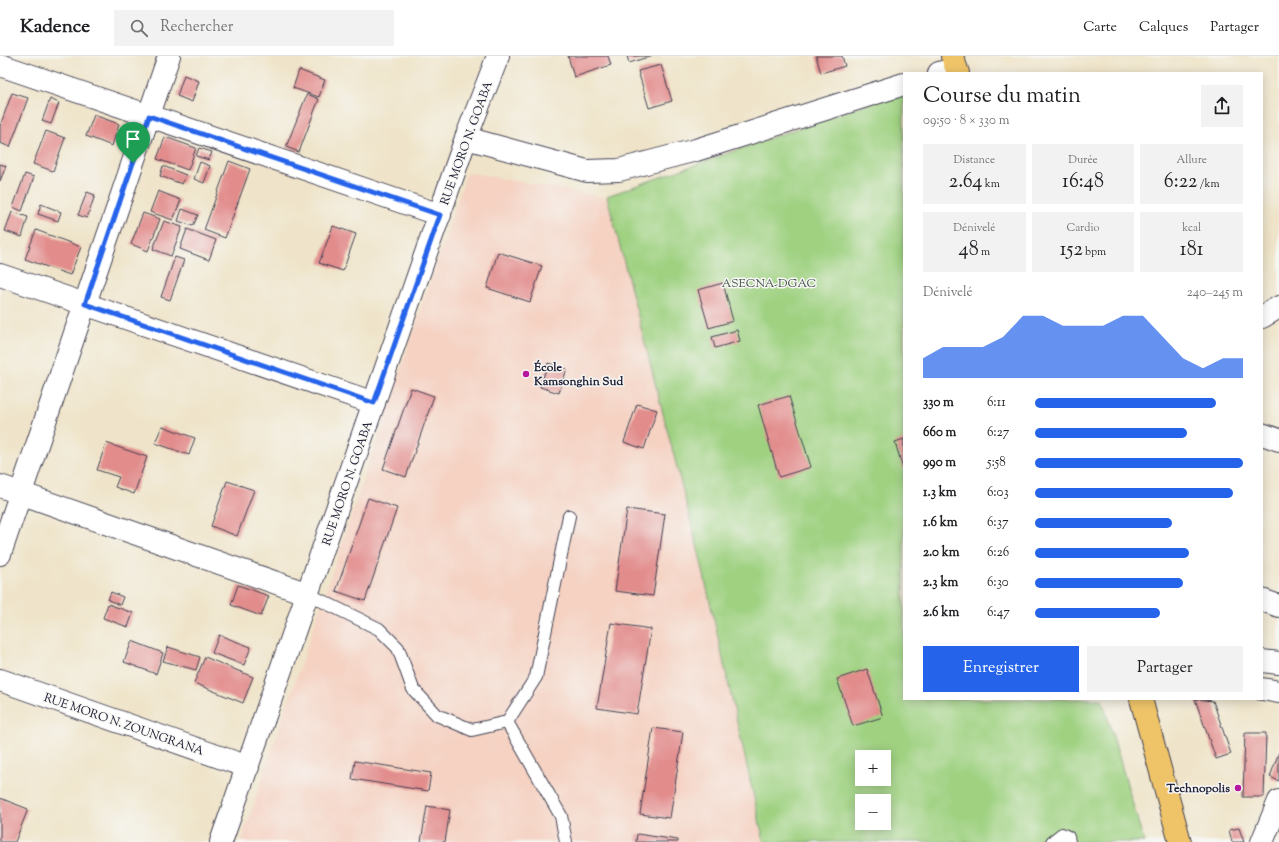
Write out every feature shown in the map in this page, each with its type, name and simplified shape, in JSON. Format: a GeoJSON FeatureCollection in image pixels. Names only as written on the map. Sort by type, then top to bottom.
{"type":"FeatureCollection","features":[{"type":"Feature","properties":{"kind":"main road"},"geometry":{"type":"LineString","coordinates":[[1141,700],[1180,842]]}},
{"type":"Feature","properties":{"kind":"street"},"geometry":{"type":"LineString","coordinates":[[0,554],[169,56]]}},
{"type":"Feature","properties":{"kind":"street","name":"RUE MORO N. GOABA"},"geometry":{"type":"LineString","coordinates":[[221,842],[466,138],[498,56]]}},
{"type":"Feature","properties":{"kind":"street"},"geometry":{"type":"LineString","coordinates":[[0,65],[440,215]]}},
{"type":"Feature","properties":{"kind":"street"},"geometry":{"type":"LineString","coordinates":[[466,138],[587,171],[619,170],[696,150],[903,84]]}},
{"type":"Feature","properties":{"kind":"street"},"geometry":{"type":"LineString","coordinates":[[0,275],[374,403]]}},
{"type":"Feature","properties":{"kind":"street"},"geometry":{"type":"LineString","coordinates":[[1263,316],[1279,307]]}},
{"type":"Feature","properties":{"kind":"street"},"geometry":{"type":"LineString","coordinates":[[1263,434],[1279,440]]}},
{"type":"Feature","properties":{"kind":"street"},"geometry":{"type":"LineString","coordinates":[[0,486],[308,594]]}},
{"type":"Feature","properties":{"kind":"street"},"geometry":{"type":"LineString","coordinates":[[1263,600],[1279,606]]}},
{"type":"Feature","properties":{"kind":"street"},"geometry":{"type":"LineString","coordinates":[[1263,661],[1279,664]]}},
{"type":"Feature","properties":{"kind":"street","name":"RUE MORO N. ZOUNGRANA"},"geometry":{"type":"LineString","coordinates":[[0,680],[248,767]]}},
{"type":"Feature","properties":{"kind":"street"},"geometry":{"type":"LineString","coordinates":[[1263,689],[1279,692]]}},
{"type":"Feature","properties":{"kind":"street"},"geometry":{"type":"LineString","coordinates":[[1262,842],[1279,802]]}},
{"type":"Feature","properties":{"kind":"lane"},"geometry":{"type":"LineString","coordinates":[[308,594],[379,629],[398,648],[413,689],[437,715],[472,730],[507,722],[536,676],[569,516]]}},
{"type":"Feature","properties":{"kind":"lane"},"geometry":{"type":"LineString","coordinates":[[507,722],[561,816],[566,842]]}},
{"type":"Feature","properties":{"kind":"lane"},"geometry":{"type":"LineString","coordinates":[[1052,842],[1062,834],[1068,837],[1069,842]]}},
{"type":"Feature","properties":{"kind":"shaded area","name":"École Kamsonghin Sud"},"geometry":{"type":"Polygon","coordinates":[[[467,172],[608,198],[698,550],[763,842],[241,842],[467,172]]]}},
{"type":"Feature","properties":{"kind":"green space","name":"ASECNA-DGAC"},"geometry":{"type":"Polygon","coordinates":[[[903,91],[903,700],[1102,700],[1144,842],[764,842],[699,553],[607,196],[903,91]]]}},
{"type":"Feature","properties":{"kind":"building"},"geometry":{"type":"Polygon","coordinates":[[[568,56],[608,56],[611,65],[574,77],[568,56]]]}},
{"type":"Feature","properties":{"kind":"building"},"geometry":{"type":"Polygon","coordinates":[[[627,56],[651,56],[629,63],[627,56]]]}},
{"type":"Feature","properties":{"kind":"building"},"geometry":{"type":"Polygon","coordinates":[[[816,56],[842,56],[845,66],[821,73],[816,56]]]}},
{"type":"Feature","properties":{"kind":"building"},"geometry":{"type":"Polygon","coordinates":[[[661,65],[672,101],[649,108],[638,71],[661,65]]]}},
{"type":"Feature","properties":{"kind":"building"},"geometry":{"type":"Polygon","coordinates":[[[299,70],[325,80],[319,97],[293,88],[299,70]]]}},
{"type":"Feature","properties":{"kind":"building"},"geometry":{"type":"Polygon","coordinates":[[[184,75],[199,81],[192,102],[177,96],[184,75]]]}},
{"type":"Feature","properties":{"kind":"building"},"geometry":{"type":"Polygon","coordinates":[[[12,93],[28,98],[10,147],[0,143],[0,126],[12,93]]]}},
{"type":"Feature","properties":{"kind":"building"},"geometry":{"type":"Polygon","coordinates":[[[307,94],[319,99],[299,152],[286,147],[307,94]]]}},
{"type":"Feature","properties":{"kind":"building"},"geometry":{"type":"Polygon","coordinates":[[[50,99],[59,103],[51,124],[42,121],[50,99]]]}},
{"type":"Feature","properties":{"kind":"building"},"geometry":{"type":"Polygon","coordinates":[[[94,115],[119,124],[112,146],[86,136],[94,115]]]}},
{"type":"Feature","properties":{"kind":"building"},"geometry":{"type":"Polygon","coordinates":[[[46,131],[65,138],[53,171],[33,164],[46,131]]]}},
{"type":"Feature","properties":{"kind":"building"},"geometry":{"type":"Polygon","coordinates":[[[165,137],[196,148],[188,170],[157,159],[165,137]]]}},
{"type":"Feature","properties":{"kind":"building"},"geometry":{"type":"Polygon","coordinates":[[[199,148],[212,152],[209,160],[196,156],[199,148]]]}},
{"type":"Feature","properties":{"kind":"building"},"geometry":{"type":"Polygon","coordinates":[[[229,161],[250,169],[225,238],[204,230],[229,161]]]}},
{"type":"Feature","properties":{"kind":"building"},"geometry":{"type":"Polygon","coordinates":[[[200,162],[210,166],[204,183],[194,179],[200,162]]]}},
{"type":"Feature","properties":{"kind":"building"},"geometry":{"type":"Polygon","coordinates":[[[0,164],[6,166],[0,181],[0,164]]]}},
{"type":"Feature","properties":{"kind":"building"},"geometry":{"type":"Polygon","coordinates":[[[163,166],[186,175],[182,184],[160,176],[163,166]]]}},
{"type":"Feature","properties":{"kind":"building"},"geometry":{"type":"Polygon","coordinates":[[[25,174],[34,177],[22,211],[13,207],[25,174]]]}},
{"type":"Feature","properties":{"kind":"building"},"geometry":{"type":"Polygon","coordinates":[[[158,191],[181,200],[173,220],[150,212],[158,191]]]}},
{"type":"Feature","properties":{"kind":"building"},"geometry":{"type":"Polygon","coordinates":[[[87,192],[95,195],[87,218],[78,215],[87,192]]]}},
{"type":"Feature","properties":{"kind":"building"},"geometry":{"type":"Polygon","coordinates":[[[41,204],[61,212],[58,221],[38,214],[41,204]]]}},
{"type":"Feature","properties":{"kind":"building"},"geometry":{"type":"Polygon","coordinates":[[[182,209],[198,215],[193,226],[178,221],[182,209]]]}},
{"type":"Feature","properties":{"kind":"building"},"geometry":{"type":"Polygon","coordinates":[[[12,212],[28,217],[22,237],[5,231],[12,212]]]}},
{"type":"Feature","properties":{"kind":"building"},"geometry":{"type":"Polygon","coordinates":[[[143,213],[160,219],[148,251],[131,244],[143,213]]]}},
{"type":"Feature","properties":{"kind":"building"},"geometry":{"type":"Polygon","coordinates":[[[164,221],[182,227],[171,256],[153,249],[164,221]]]}},
{"type":"Feature","properties":{"kind":"building"},"geometry":{"type":"Polygon","coordinates":[[[333,226],[356,234],[343,271],[319,263],[333,226]]]}},
{"type":"Feature","properties":{"kind":"building"},"geometry":{"type":"Polygon","coordinates":[[[187,229],[216,240],[209,260],[180,249],[187,229]]]}},
{"type":"Feature","properties":{"kind":"building"},"geometry":{"type":"Polygon","coordinates":[[[36,230],[81,247],[70,275],[25,259],[36,230]]]}},
{"type":"Feature","properties":{"kind":"building"},"geometry":{"type":"Polygon","coordinates":[[[498,252],[542,266],[530,302],[487,288],[498,252]]]}},
{"type":"Feature","properties":{"kind":"building"},"geometry":{"type":"Polygon","coordinates":[[[175,257],[184,260],[170,300],[161,297],[175,257]]]}},
{"type":"Feature","properties":{"kind":"building"},"geometry":{"type":"Polygon","coordinates":[[[723,283],[733,321],[709,328],[698,290],[723,283]]]}},
{"type":"Feature","properties":{"kind":"building"},"geometry":{"type":"Polygon","coordinates":[[[737,330],[740,341],[715,348],[712,337],[737,330]]]}},
{"type":"Feature","properties":{"kind":"building"},"geometry":{"type":"Polygon","coordinates":[[[548,363],[567,369],[559,393],[540,387],[548,363]]]}},
{"type":"Feature","properties":{"kind":"building"},"geometry":{"type":"Polygon","coordinates":[[[411,388],[434,396],[406,477],[383,469],[411,388]]]}},
{"type":"Feature","properties":{"kind":"building"},"geometry":{"type":"Polygon","coordinates":[[[789,396],[811,467],[779,477],[758,405],[789,396]]]}},
{"type":"Feature","properties":{"kind":"building"},"geometry":{"type":"Polygon","coordinates":[[[637,404],[657,410],[644,449],[624,442],[637,404]]]}},
{"type":"Feature","properties":{"kind":"building"},"geometry":{"type":"Polygon","coordinates":[[[162,426],[195,438],[189,455],[155,443],[162,426]]]}},
{"type":"Feature","properties":{"kind":"building"},"geometry":{"type":"Polygon","coordinates":[[[903,439],[903,469],[895,442],[903,439]]]}},
{"type":"Feature","properties":{"kind":"building"},"geometry":{"type":"Polygon","coordinates":[[[106,443],[147,457],[134,494],[115,487],[119,477],[97,470],[106,443]]]}},
{"type":"Feature","properties":{"kind":"building"},"geometry":{"type":"Polygon","coordinates":[[[227,481],[254,490],[237,536],[211,526],[227,481]]]}},
{"type":"Feature","properties":{"kind":"building"},"geometry":{"type":"Polygon","coordinates":[[[368,498],[397,508],[365,601],[336,591],[368,498]]]}},
{"type":"Feature","properties":{"kind":"building"},"geometry":{"type":"Polygon","coordinates":[[[627,509],[665,514],[653,596],[615,591],[627,509]]]}},
{"type":"Feature","properties":{"kind":"building"},"geometry":{"type":"Polygon","coordinates":[[[238,585],[269,596],[261,616],[231,605],[238,585]]]}},
{"type":"Feature","properties":{"kind":"building"},"geometry":{"type":"Polygon","coordinates":[[[111,592],[123,597],[120,605],[108,600],[111,592]]]}},
{"type":"Feature","properties":{"kind":"building"},"geometry":{"type":"Polygon","coordinates":[[[108,604],[133,613],[128,627],[103,618],[108,604]]]}},
{"type":"Feature","properties":{"kind":"building"},"geometry":{"type":"Polygon","coordinates":[[[611,623],[651,629],[637,714],[597,708],[611,623]]]}},
{"type":"Feature","properties":{"kind":"building"},"geometry":{"type":"Polygon","coordinates":[[[219,635],[251,647],[244,665],[212,653],[219,635]]]}},
{"type":"Feature","properties":{"kind":"building"},"geometry":{"type":"Polygon","coordinates":[[[132,641],[163,653],[156,674],[124,662],[132,641]]]}},
{"type":"Feature","properties":{"kind":"building"},"geometry":{"type":"Polygon","coordinates":[[[168,647],[200,657],[196,670],[163,661],[168,647]]]}},
{"type":"Feature","properties":{"kind":"building"},"geometry":{"type":"Polygon","coordinates":[[[205,657],[253,677],[243,703],[194,683],[205,657]]]}},
{"type":"Feature","properties":{"kind":"building"},"geometry":{"type":"Polygon","coordinates":[[[867,669],[883,717],[853,726],[837,679],[867,669]]]}},
{"type":"Feature","properties":{"kind":"building"},"geometry":{"type":"Polygon","coordinates":[[[1195,700],[1213,701],[1231,754],[1216,759],[1195,700]]]}},
{"type":"Feature","properties":{"kind":"building"},"geometry":{"type":"Polygon","coordinates":[[[653,728],[683,732],[670,818],[640,814],[653,728]]]}},
{"type":"Feature","properties":{"kind":"building"},"geometry":{"type":"Polygon","coordinates":[[[1245,733],[1266,733],[1264,797],[1243,797],[1245,733]]]}},
{"type":"Feature","properties":{"kind":"building"},"geometry":{"type":"Polygon","coordinates":[[[1279,752],[1279,781],[1270,777],[1279,752]]]}},
{"type":"Feature","properties":{"kind":"building"},"geometry":{"type":"Polygon","coordinates":[[[355,761],[431,773],[428,791],[352,779],[355,761]]]}},
{"type":"Feature","properties":{"kind":"building"},"geometry":{"type":"Polygon","coordinates":[[[0,798],[28,809],[15,842],[0,842],[0,798]]]}},
{"type":"Feature","properties":{"kind":"building"},"geometry":{"type":"Polygon","coordinates":[[[427,806],[450,810],[445,842],[421,842],[427,806]]]}},
{"type":"Feature","properties":{"kind":"building"},"geometry":{"type":"Polygon","coordinates":[[[1239,828],[1244,842],[1232,842],[1229,830],[1239,828]]]}},
{"type":"Feature","properties":{"kind":"building"},"geometry":{"type":"Polygon","coordinates":[[[637,834],[678,840],[678,842],[636,842],[637,834]]]}},
{"type":"Feature","properties":{"kind":"place","name":"École Kamsonghin Sud"},"geometry":{"type":"Point","coordinates":[526,374]}},
{"type":"Feature","properties":{"kind":"place","name":"Technopolis"},"geometry":{"type":"Point","coordinates":[1238,788]}},
{"type":"Feature","properties":{"kind":"route"},"geometry":{"type":"LineString","coordinates":[[149,116],[440,215],[374,403],[85,304],[133,163],[149,116]]}}]}
